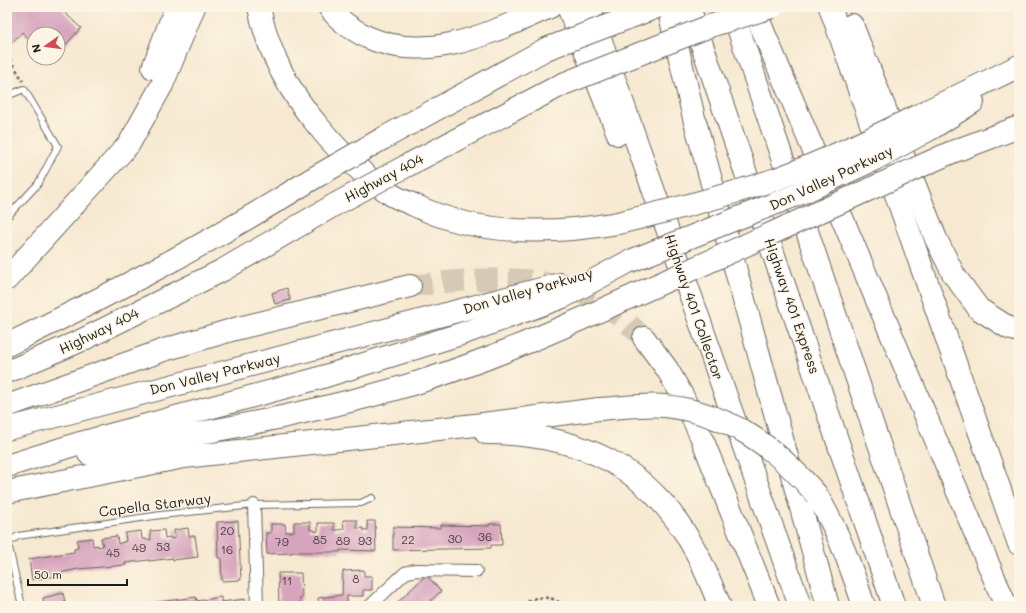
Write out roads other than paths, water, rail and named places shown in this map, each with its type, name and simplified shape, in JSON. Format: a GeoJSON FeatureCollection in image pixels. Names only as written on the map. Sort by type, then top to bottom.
{"type":"FeatureCollection","features":[{"type":"Feature","properties":{"kind":"highway"},"geometry":{"type":"LineString","coordinates":[[67,215],[99,170],[147,85],[176,7]]}},
{"type":"Feature","properties":{"kind":"highway"},"geometry":{"type":"LineString","coordinates":[[7,279],[67,215],[129,144],[162,86],[194,7]]}},
{"type":"Feature","properties":{"kind":"highway"},"geometry":{"type":"LineString","coordinates":[[259,7],[268,44],[278,67],[312,119],[334,145],[361,172],[393,195],[426,211],[463,223],[501,229],[540,232],[579,230],[618,223],[724,196],[780,177],[929,120],[1019,66]]}},
{"type":"Feature","properties":{"kind":"highway"},"geometry":{"type":"LineString","coordinates":[[272,7],[279,41],[293,82],[312,119]]}},
{"type":"Feature","properties":{"kind":"highway"},"geometry":{"type":"LineString","coordinates":[[329,7],[347,25],[361,34],[393,46],[415,48],[436,47],[462,42],[543,10]]}},
{"type":"Feature","properties":{"kind":"highway"},"geometry":{"type":"LineString","coordinates":[[568,7],[629,161],[699,321]]}},
{"type":"Feature","properties":{"kind":"highway","name":"Highway 401 Collector"},"geometry":{"type":"LineString","coordinates":[[589,7],[800,606]]}},
{"type":"Feature","properties":{"kind":"highway"},"geometry":{"type":"LineString","coordinates":[[546,49],[620,7]]}},
{"type":"Feature","properties":{"kind":"highway"},"geometry":{"type":"LineString","coordinates":[[546,49],[657,7]]}},
{"type":"Feature","properties":{"kind":"highway"},"geometry":{"type":"LineString","coordinates":[[668,7],[696,126],[828,606]]}},
{"type":"Feature","properties":{"kind":"highway","name":"Highway 401 Express"},"geometry":{"type":"LineString","coordinates":[[689,7],[894,606]]}},
{"type":"Feature","properties":{"kind":"highway"},"geometry":{"type":"LineString","coordinates":[[731,7],[934,606]]}},
{"type":"Feature","properties":{"kind":"highway"},"geometry":{"type":"LineString","coordinates":[[752,7],[1006,606]]}},
{"type":"Feature","properties":{"kind":"highway","name":"Highway 404"},"geometry":{"type":"LineString","coordinates":[[7,372],[80,341],[223,270],[336,204],[563,84],[710,26],[772,7]]}},
{"type":"Feature","properties":{"kind":"highway"},"geometry":{"type":"LineString","coordinates":[[830,7],[1019,544]]}},
{"type":"Feature","properties":{"kind":"highway"},"geometry":{"type":"LineString","coordinates":[[843,7],[852,26],[933,232],[954,275],[979,309],[1009,328],[1019,331]]}},
{"type":"Feature","properties":{"kind":"highway","name":"Highway 404"},"geometry":{"type":"LineString","coordinates":[[7,345],[158,268],[270,206],[312,179],[382,139],[546,49]]}},
{"type":"Feature","properties":{"kind":"highway","name":"Don Valley Parkway"},"geometry":{"type":"LineString","coordinates":[[7,429],[553,286],[628,262],[806,192],[875,160],[929,120],[1019,74]]}},
{"type":"Feature","properties":{"kind":"highway"},"geometry":{"type":"LineString","coordinates":[[7,470],[282,417],[348,402],[419,382],[491,358],[952,152],[1019,127]]}},
{"type":"Feature","properties":{"kind":"highway"},"geometry":{"type":"LineString","coordinates":[[7,466],[80,443],[316,379],[467,332],[563,297],[628,262]]}},
{"type":"Feature","properties":{"kind":"highway"},"geometry":{"type":"LineString","coordinates":[[7,406],[164,350],[235,328],[410,286]]}},
{"type":"Feature","properties":{"kind":"highway"},"geometry":{"type":"LineString","coordinates":[[644,338],[667,369],[682,395],[769,606]]}},
{"type":"Feature","properties":{"kind":"highway"},"geometry":{"type":"LineString","coordinates":[[7,492],[184,457],[599,409],[665,406],[699,413],[725,422],[748,433],[768,447],[795,470],[816,494],[832,520],[845,549],[864,606]]}},
{"type":"Feature","properties":{"kind":"highway"},"geometry":{"type":"LineString","coordinates":[[389,434],[520,434],[545,437],[569,443],[606,458],[646,486],[675,519],[695,550],[720,606]]}},
{"type":"Feature","properties":{"kind":"street"},"geometry":{"type":"LineString","coordinates":[[254,505],[257,606]]}},
{"type":"Feature","properties":{"kind":"street"},"geometry":{"type":"LineString","coordinates":[[370,606],[405,573],[415,570],[476,571]]}},
{"type":"Feature","properties":{"kind":"lane"},"geometry":{"type":"LineString","coordinates":[[7,96],[24,89],[58,146],[38,184],[8,213]]}},
{"type":"Feature","properties":{"kind":"lane","name":"Capella Starway"},"geometry":{"type":"LineString","coordinates":[[22,606],[8,543],[18,536],[161,515],[254,505],[361,503],[372,498]]}},
{"type":"Feature","properties":{"kind":"tunnel"},"geometry":{"type":"LineString","coordinates":[[410,286],[482,279],[506,279],[554,285],[577,291],[599,301],[617,313],[644,338]]}}]}
